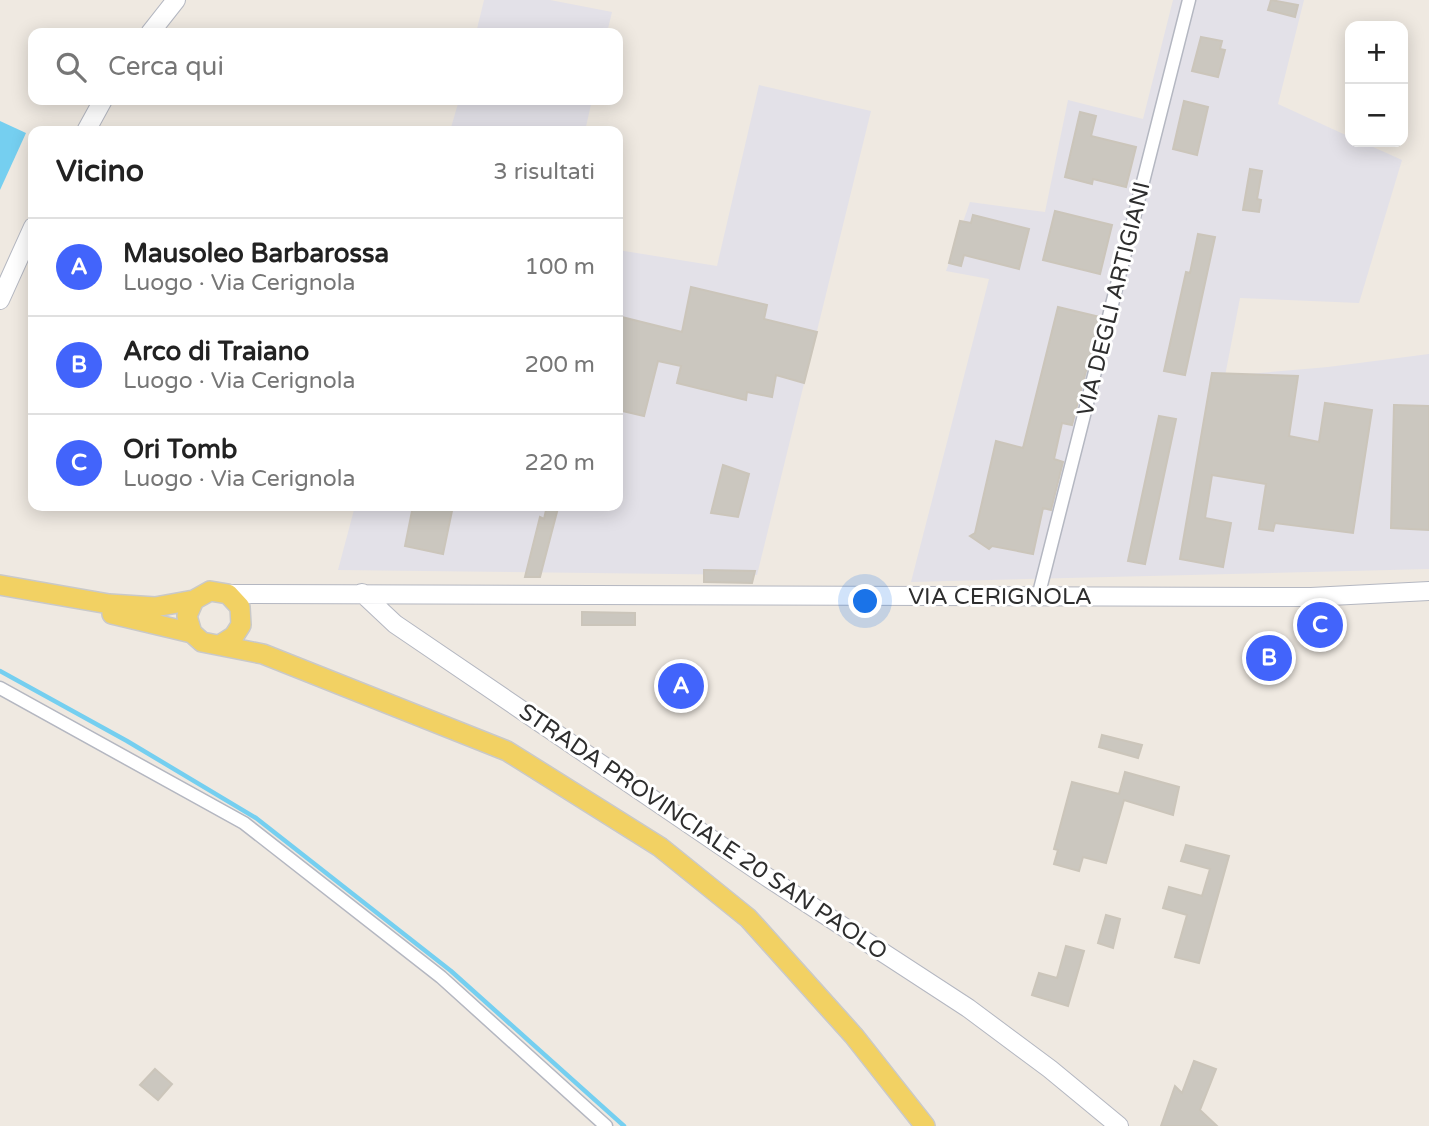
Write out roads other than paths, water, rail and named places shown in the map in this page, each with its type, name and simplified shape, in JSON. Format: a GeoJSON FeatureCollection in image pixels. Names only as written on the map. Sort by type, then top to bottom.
{"type":"FeatureCollection","features":[{"type":"Feature","properties":{"kind":"main road"},"geometry":{"type":"LineString","coordinates":[[0,585],[108,604],[155,607],[194,600],[210,591],[228,594],[240,607],[242,621],[263,654]]}},
{"type":"Feature","properties":{"kind":"main road"},"geometry":{"type":"LineString","coordinates":[[0,599],[127,617],[192,633],[206,643],[223,643],[263,654],[507,751],[660,847],[748,918],[854,1036],[925,1126]]}},
{"type":"Feature","properties":{"kind":"main road"},"geometry":{"type":"LineString","coordinates":[[192,633],[187,616],[194,600]]}},
{"type":"Feature","properties":{"kind":"main road"},"geometry":{"type":"LineString","coordinates":[[223,643],[234,636],[242,621]]}},
{"type":"Feature","properties":{"kind":"street"},"geometry":{"type":"LineString","coordinates":[[154,28],[177,0]]}},
{"type":"Feature","properties":{"kind":"street","name":"VIA DEGLI ARTIGIANI"},"geometry":{"type":"LineString","coordinates":[[1038,597],[1189,0]]}},
{"type":"Feature","properties":{"kind":"street"},"geometry":{"type":"LineString","coordinates":[[89,126],[100,105]]}},
{"type":"Feature","properties":{"kind":"street"},"geometry":{"type":"LineString","coordinates":[[0,300],[28,238]]}},
{"type":"Feature","properties":{"kind":"street","name":"VIA CERIGNOLA"},"geometry":{"type":"LineString","coordinates":[[362,593],[1311,597],[1429,591]]}},
{"type":"Feature","properties":{"kind":"street"},"geometry":{"type":"LineString","coordinates":[[228,594],[362,593]]}},
{"type":"Feature","properties":{"kind":"street","name":"STRADA PROVINCIALE 20 SAN PAOLO"},"geometry":{"type":"LineString","coordinates":[[362,593],[396,624],[767,877],[994,1026],[1119,1126]]}},
{"type":"Feature","properties":{"kind":"street"},"geometry":{"type":"LineString","coordinates":[[242,621],[246,606],[253,599],[269,595]]}},
{"type":"Feature","properties":{"kind":"street"},"geometry":{"type":"LineString","coordinates":[[0,688],[244,823],[441,977],[606,1126]]}},
{"type":"Feature","properties":{"kind":"water"},"geometry":{"type":"Polygon","coordinates":[[[0,121],[26,133],[0,190],[0,121]]]}},
{"type":"Feature","properties":{"kind":"waterway"},"geometry":{"type":"LineString","coordinates":[[0,671],[127,741],[256,818],[451,971],[624,1126]]}},
{"type":"Feature","properties":{"kind":"place","name":"Ori Tomb"},"geometry":{"type":"Point","coordinates":[1320,625]}},
{"type":"Feature","properties":{"kind":"place","name":"Arco di Traiano"},"geometry":{"type":"Point","coordinates":[1269,658]}},
{"type":"Feature","properties":{"kind":"place","name":"Mausoleo Barbarossa"},"geometry":{"type":"Point","coordinates":[681,686]}}]}
